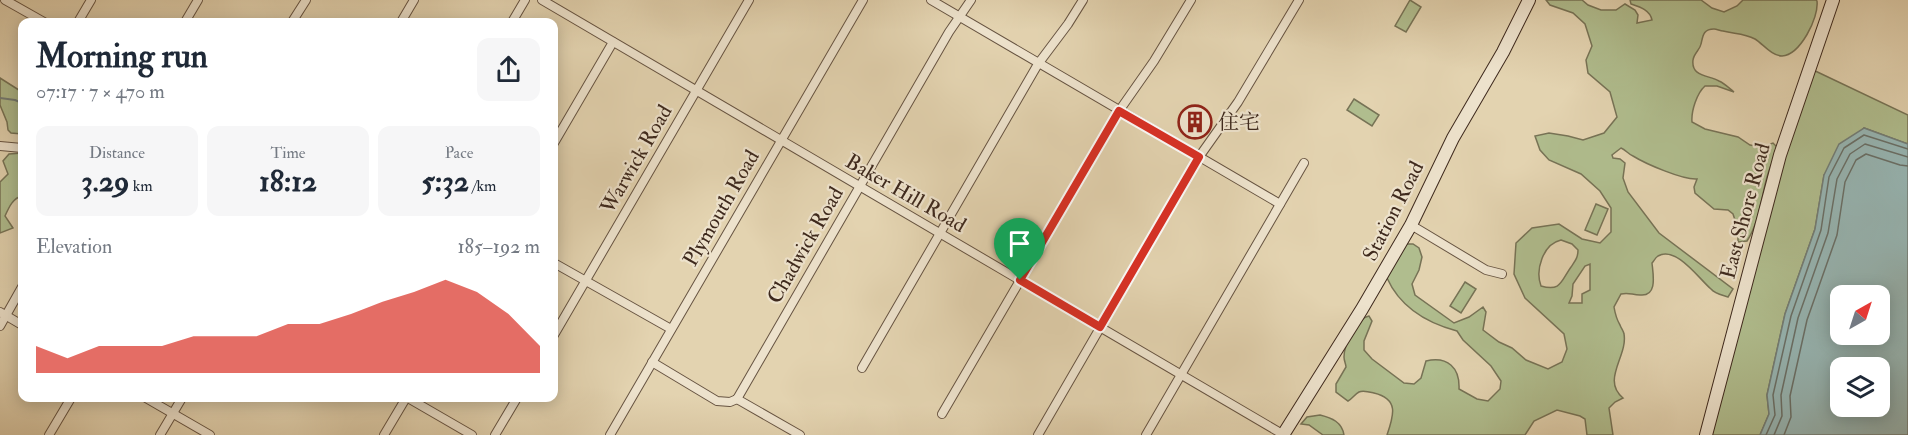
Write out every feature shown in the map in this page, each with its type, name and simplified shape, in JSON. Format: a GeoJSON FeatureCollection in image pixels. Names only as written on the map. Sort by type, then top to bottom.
{"type":"FeatureCollection","features":[{"type":"Feature","properties":{"kind":"street"},"geometry":{"type":"LineString","coordinates":[[5,0],[37,18]]}},
{"type":"Feature","properties":{"kind":"street"},"geometry":{"type":"LineString","coordinates":[[80,18],[91,0]]}},
{"type":"Feature","properties":{"kind":"street"},"geometry":{"type":"LineString","coordinates":[[187,18],[198,0]]}},
{"type":"Feature","properties":{"kind":"street"},"geometry":{"type":"LineString","coordinates":[[295,18],[306,0]]}},
{"type":"Feature","properties":{"kind":"street"},"geometry":{"type":"LineString","coordinates":[[403,18],[414,0]]}},
{"type":"Feature","properties":{"kind":"street"},"geometry":{"type":"LineString","coordinates":[[514,18],[525,0]]}},
{"type":"Feature","properties":{"kind":"street","name":"Baker Hill Road"},"geometry":{"type":"LineString","coordinates":[[542,0],[1284,435]]}},
{"type":"Feature","properties":{"kind":"street","name":"Warwick Road"},"geometry":{"type":"LineString","coordinates":[[558,328],[749,0]]}},
{"type":"Feature","properties":{"kind":"street","name":"Plymouth Road"},"geometry":{"type":"LineString","coordinates":[[610,435],[863,0]]}},
{"type":"Feature","properties":{"kind":"street"},"geometry":{"type":"LineString","coordinates":[[931,0],[1280,204]]}},
{"type":"Feature","properties":{"kind":"street","name":"Chadwick Road"},"geometry":{"type":"LineString","coordinates":[[737,399],[971,0]]}},
{"type":"Feature","properties":{"kind":"street"},"geometry":{"type":"LineString","coordinates":[[862,368],[1038,64],[1083,0]]}},
{"type":"Feature","properties":{"kind":"street"},"geometry":{"type":"LineString","coordinates":[[942,414],[1119,111],[1154,61],[1191,0]]}},
{"type":"Feature","properties":{"kind":"street"},"geometry":{"type":"LineString","coordinates":[[1038,435],[1199,157],[1238,102],[1299,0]]}},
{"type":"Feature","properties":{"kind":"street","name":"Station Road"},"geometry":{"type":"LineString","coordinates":[[1284,435],[1411,225],[1453,138],[1503,52],[1529,0]]}},
{"type":"Feature","properties":{"kind":"street","name":"East Shore Road"},"geometry":{"type":"LineString","coordinates":[[1707,435],[1780,155],[1833,0]]}},
{"type":"Feature","properties":{"kind":"street"},"geometry":{"type":"LineString","coordinates":[[558,136],[613,42]]}},
{"type":"Feature","properties":{"kind":"street"},"geometry":{"type":"LineString","coordinates":[[0,146],[18,148]]}},
{"type":"Feature","properties":{"kind":"street"},"geometry":{"type":"LineString","coordinates":[[1146,435],[1304,163]]}},
{"type":"Feature","properties":{"kind":"street"},"geometry":{"type":"LineString","coordinates":[[1411,225],[1486,270],[1502,274]]}},
{"type":"Feature","properties":{"kind":"street"},"geometry":{"type":"LineString","coordinates":[[558,265],[671,329]]}},
{"type":"Feature","properties":{"kind":"street"},"geometry":{"type":"LineString","coordinates":[[0,326],[3,314],[18,293]]}},
{"type":"Feature","properties":{"kind":"street"},"geometry":{"type":"LineString","coordinates":[[3,314],[18,323]]}},
{"type":"Feature","properties":{"kind":"street"},"geometry":{"type":"LineString","coordinates":[[652,362],[717,401],[730,402],[737,399],[800,435]]}},
{"type":"Feature","properties":{"kind":"street"},"geometry":{"type":"LineString","coordinates":[[49,435],[69,402]]}},
{"type":"Feature","properties":{"kind":"street"},"geometry":{"type":"LineString","coordinates":[[153,402],[210,435]]}},
{"type":"Feature","properties":{"kind":"street"},"geometry":{"type":"LineString","coordinates":[[160,435],[180,402]]}},
{"type":"Feature","properties":{"kind":"street"},"geometry":{"type":"LineString","coordinates":[[384,435],[405,402]]}},
{"type":"Feature","properties":{"kind":"street"},"geometry":{"type":"LineString","coordinates":[[414,402],[472,435]]}},
{"type":"Feature","properties":{"kind":"street"},"geometry":{"type":"LineString","coordinates":[[495,435],[515,402]]}},
{"type":"Feature","properties":{"kind":"green space"},"geometry":{"type":"Polygon","coordinates":[[[1410,0],[1421,7],[1406,32],[1395,26],[1410,0]]]}},
{"type":"Feature","properties":{"kind":"green space"},"geometry":{"type":"Polygon","coordinates":[[[1546,0],[1582,0],[1601,10],[1616,10],[1625,4],[1635,10],[1638,15],[1637,23],[1652,20],[1647,11],[1631,4],[1630,0],[1701,0],[1712,8],[1724,12],[1737,6],[1743,0],[1817,1],[1812,26],[1802,43],[1789,54],[1778,55],[1751,37],[1714,29],[1704,34],[1694,58],[1693,66],[1698,73],[1721,82],[1734,92],[1717,86],[1705,86],[1695,103],[1692,122],[1705,129],[1738,137],[1750,145],[1761,147],[1773,143],[1777,147],[1778,152],[1768,173],[1757,219],[1747,241],[1738,242],[1738,229],[1733,214],[1728,210],[1714,209],[1695,193],[1694,187],[1697,179],[1665,171],[1621,148],[1612,155],[1613,158],[1625,163],[1623,178],[1628,192],[1659,233],[1733,289],[1728,297],[1713,291],[1680,259],[1665,254],[1658,256],[1652,263],[1653,284],[1650,292],[1646,295],[1621,294],[1614,307],[1624,333],[1624,342],[1614,383],[1623,398],[1609,408],[1613,435],[1587,435],[1585,419],[1557,410],[1534,421],[1525,435],[1387,435],[1393,415],[1388,399],[1362,391],[1348,401],[1336,392],[1336,384],[1346,367],[1344,357],[1346,346],[1352,333],[1364,318],[1369,316],[1372,321],[1364,341],[1364,350],[1372,359],[1404,383],[1414,384],[1421,378],[1426,361],[1434,360],[1441,360],[1451,365],[1457,375],[1459,389],[1477,399],[1488,401],[1500,389],[1501,381],[1491,366],[1463,340],[1457,331],[1425,318],[1399,297],[1387,278],[1406,244],[1413,244],[1419,248],[1422,257],[1412,284],[1415,295],[1454,323],[1469,317],[1483,307],[1486,312],[1483,330],[1512,348],[1526,360],[1548,369],[1562,362],[1567,349],[1564,334],[1525,298],[1514,274],[1516,243],[1532,228],[1559,224],[1582,239],[1600,243],[1611,232],[1611,208],[1600,191],[1581,174],[1549,160],[1540,150],[1535,136],[1549,133],[1583,140],[1604,133],[1617,117],[1610,92],[1588,73],[1586,60],[1592,46],[1585,24],[1573,13],[1550,5],[1546,0]],[[1561,240],[1549,247],[1542,258],[1539,273],[1541,286],[1553,288],[1560,284],[1576,259],[1578,250],[1572,244],[1561,240]],[[1590,264],[1585,266],[1573,284],[1569,303],[1582,303],[1582,294],[1590,290],[1590,264]]]}},
{"type":"Feature","properties":{"kind":"green space"},"geometry":{"type":"Polygon","coordinates":[[[1809,68],[1908,115],[1908,144],[1864,128],[1824,175],[1815,229],[1785,314],[1767,395],[1769,414],[1760,435],[1706,435],[1809,68]]]}},
{"type":"Feature","properties":{"kind":"green space"},"geometry":{"type":"Polygon","coordinates":[[[0,78],[18,89],[18,134],[8,130],[0,105],[0,78]]]}},
{"type":"Feature","properties":{"kind":"green space"},"geometry":{"type":"Polygon","coordinates":[[[1354,99],[1379,115],[1372,126],[1347,110],[1354,99]]]}},
{"type":"Feature","properties":{"kind":"green space"},"geometry":{"type":"Polygon","coordinates":[[[18,153],[18,198],[5,216],[13,228],[0,233],[0,182],[8,174],[3,161],[9,154],[18,153]]]}},
{"type":"Feature","properties":{"kind":"green space"},"geometry":{"type":"Polygon","coordinates":[[[1596,204],[1608,209],[1597,235],[1585,230],[1596,204]]]}},
{"type":"Feature","properties":{"kind":"green space"},"geometry":{"type":"Polygon","coordinates":[[[1465,282],[1476,289],[1461,313],[1450,306],[1465,282]]]}},
{"type":"Feature","properties":{"kind":"green space"},"geometry":{"type":"Polygon","coordinates":[[[1320,415],[1336,421],[1344,435],[1323,435],[1309,425],[1301,424],[1307,417],[1320,415]]]}},
{"type":"Feature","properties":{"kind":"water"},"geometry":{"type":"Polygon","coordinates":[[[1864,128],[1908,144],[1908,435],[1760,435],[1769,414],[1767,395],[1785,314],[1815,229],[1824,175],[1839,144],[1864,128]]]}},
{"type":"Feature","properties":{"kind":"waterway"},"geometry":{"type":"LineString","coordinates":[[0,98],[18,101]]}},
{"type":"Feature","properties":{"kind":"place","name":"住宅"},"geometry":{"type":"Point","coordinates":[1195,122]}},
{"type":"Feature","properties":{"kind":"route"},"geometry":{"type":"LineString","coordinates":[[1119,111],[1199,157],[1100,327],[1020,280],[1119,111]]}}]}
